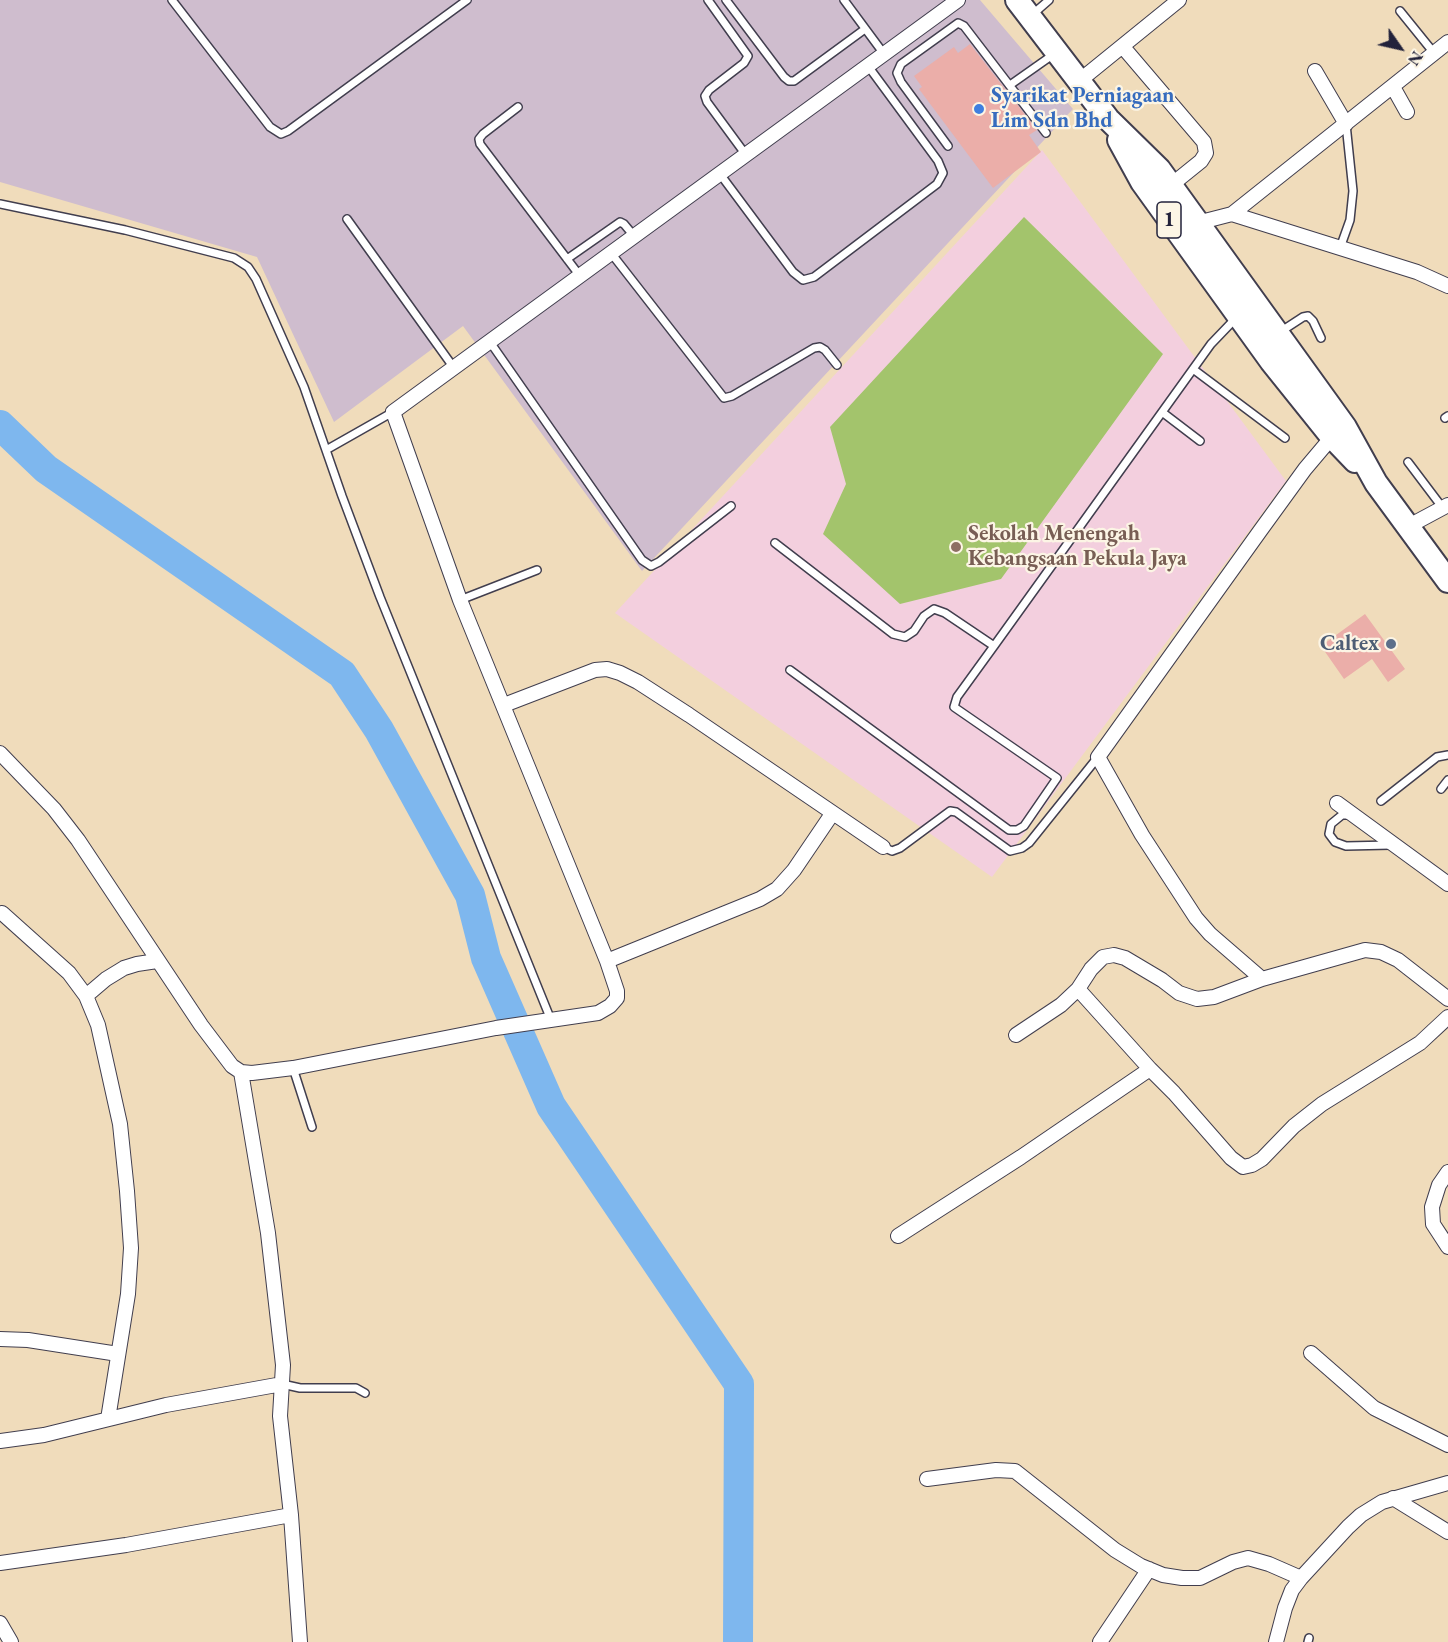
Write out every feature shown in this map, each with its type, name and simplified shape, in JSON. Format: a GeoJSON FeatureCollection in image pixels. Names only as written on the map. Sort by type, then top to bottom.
{"type":"FeatureCollection","features":[{"type":"Feature","properties":{"kind":"main road","name":"1"},"geometry":{"type":"LineString","coordinates":[[1023,9],[1108,119],[1159,169],[1197,223],[1247,309],[1271,361],[1332,437],[1376,483]]}},
{"type":"Feature","properties":{"kind":"main road","name":"1"},"geometry":{"type":"LineString","coordinates":[[1108,119],[1142,182],[1247,309],[1278,334],[1345,427],[1376,483],[1448,581]]}},
{"type":"Feature","properties":{"kind":"street"},"geometry":{"type":"LineString","coordinates":[[0,753],[54,809],[78,840],[213,1042],[232,1066],[241,1072],[252,1073],[293,1068],[496,1028],[598,1013],[614,1002],[617,991],[607,961],[460,600],[393,412],[958,0]]}},
{"type":"Feature","properties":{"kind":"street"},"geometry":{"type":"LineString","coordinates":[[1078,82],[1179,0]]}},
{"type":"Feature","properties":{"kind":"street"},"geometry":{"type":"LineString","coordinates":[[1197,223],[1232,214],[1448,42]]}},
{"type":"Feature","properties":{"kind":"street"},"geometry":{"type":"LineString","coordinates":[[1123,47],[1204,142],[1206,153],[1201,161],[1170,186]]}},
{"type":"Feature","properties":{"kind":"street"},"geometry":{"type":"LineString","coordinates":[[1315,71],[1346,124]]}},
{"type":"Feature","properties":{"kind":"street"},"geometry":{"type":"LineString","coordinates":[[1393,87],[1407,112]]}},
{"type":"Feature","properties":{"kind":"street"},"geometry":{"type":"LineString","coordinates":[[1232,214],[1417,272],[1448,286]]}},
{"type":"Feature","properties":{"kind":"street"},"geometry":{"type":"LineString","coordinates":[[1262,979],[1209,934],[1196,918],[1142,835],[1098,757],[1273,513],[1332,437]]}},
{"type":"Feature","properties":{"kind":"street"},"geometry":{"type":"LineString","coordinates":[[1407,527],[1445,506]]}},
{"type":"Feature","properties":{"kind":"street"},"geometry":{"type":"LineString","coordinates":[[504,705],[595,670],[607,669],[638,682],[883,847]]}},
{"type":"Feature","properties":{"kind":"street"},"geometry":{"type":"LineString","coordinates":[[1337,803],[1448,884]]}},
{"type":"Feature","properties":{"kind":"street"},"geometry":{"type":"LineString","coordinates":[[607,961],[760,899],[777,889],[794,870],[832,814]]}},
{"type":"Feature","properties":{"kind":"street"},"geometry":{"type":"LineString","coordinates":[[2,913],[69,973],[86,996],[98,1025],[120,1124],[128,1191],[131,1248],[128,1294],[108,1419]]}},
{"type":"Feature","properties":{"kind":"street"},"geometry":{"type":"LineString","coordinates":[[1016,1035],[1061,1005],[1078,989],[1091,969],[1103,957],[1114,955],[1125,958],[1179,993],[1197,999],[1214,997],[1262,979],[1365,950],[1381,952],[1398,960],[1448,999]]}},
{"type":"Feature","properties":{"kind":"street"},"geometry":{"type":"LineString","coordinates":[[86,996],[124,968],[157,961]]}},
{"type":"Feature","properties":{"kind":"street"},"geometry":{"type":"LineString","coordinates":[[1078,989],[1231,1158],[1244,1167],[1262,1159],[1294,1126],[1322,1104],[1420,1043],[1448,1017]]}},
{"type":"Feature","properties":{"kind":"street"},"geometry":{"type":"LineString","coordinates":[[898,1236],[1150,1069]]}},
{"type":"Feature","properties":{"kind":"street"},"geometry":{"type":"LineString","coordinates":[[241,1072],[268,1233],[283,1365],[280,1416],[291,1515],[300,1642]]}},
{"type":"Feature","properties":{"kind":"street"},"geometry":{"type":"LineString","coordinates":[[1448,1172],[1439,1185],[1432,1207],[1433,1224],[1448,1247]]}},
{"type":"Feature","properties":{"kind":"street"},"geometry":{"type":"LineString","coordinates":[[0,1339],[28,1340],[118,1354]]}},
{"type":"Feature","properties":{"kind":"street"},"geometry":{"type":"LineString","coordinates":[[1311,1353],[1374,1408],[1448,1445]]}},
{"type":"Feature","properties":{"kind":"street"},"geometry":{"type":"LineString","coordinates":[[0,1441],[44,1435],[166,1404],[282,1384]]}},
{"type":"Feature","properties":{"kind":"street"},"geometry":{"type":"LineString","coordinates":[[927,1479],[996,1470],[1015,1472],[1115,1550],[1163,1575],[1200,1578],[1233,1562],[1248,1558],[1269,1564],[1300,1578]]}},
{"type":"Feature","properties":{"kind":"street"},"geometry":{"type":"LineString","coordinates":[[1276,1642],[1285,1608],[1300,1578],[1361,1515],[1392,1498],[1448,1483]]}},
{"type":"Feature","properties":{"kind":"street"},"geometry":{"type":"LineString","coordinates":[[1392,1498],[1448,1532]]}},
{"type":"Feature","properties":{"kind":"street"},"geometry":{"type":"LineString","coordinates":[[0,1563],[126,1545],[291,1515]]}},
{"type":"Feature","properties":{"kind":"street"},"geometry":{"type":"LineString","coordinates":[[1100,1642],[1149,1569]]}},
{"type":"Feature","properties":{"kind":"street"},"geometry":{"type":"LineString","coordinates":[[0,1623],[11,1642]]}},
{"type":"Feature","properties":{"kind":"lane"},"geometry":{"type":"LineString","coordinates":[[172,0],[270,127],[280,134],[288,131],[467,0]]}},
{"type":"Feature","properties":{"kind":"lane"},"geometry":{"type":"LineString","coordinates":[[708,0],[748,56],[744,63],[709,90],[705,96],[746,155]]}},
{"type":"Feature","properties":{"kind":"lane"},"geometry":{"type":"LineString","coordinates":[[726,0],[789,81],[794,81],[865,29]]}},
{"type":"Feature","properties":{"kind":"lane"},"geometry":{"type":"LineString","coordinates":[[843,0],[884,54]]}},
{"type":"Feature","properties":{"kind":"lane"},"geometry":{"type":"LineString","coordinates":[[1023,9],[1049,0]]}},
{"type":"Feature","properties":{"kind":"lane"},"geometry":{"type":"LineString","coordinates":[[1400,11],[1434,53]]}},
{"type":"Feature","properties":{"kind":"lane"},"geometry":{"type":"LineString","coordinates":[[948,146],[901,82],[897,73],[901,64],[958,23],[964,26],[1046,133]]}},
{"type":"Feature","properties":{"kind":"lane"},"geometry":{"type":"LineString","coordinates":[[1010,85],[1056,53]]}},
{"type":"Feature","properties":{"kind":"lane"},"geometry":{"type":"LineString","coordinates":[[720,174],[793,272],[803,280],[814,277],[937,184],[943,173],[938,161],[868,66]]}},
{"type":"Feature","properties":{"kind":"lane"},"geometry":{"type":"LineString","coordinates":[[518,107],[483,134],[479,139],[480,144],[580,276]]}},
{"type":"Feature","properties":{"kind":"lane"},"geometry":{"type":"LineString","coordinates":[[1340,249],[1350,220],[1353,191],[1346,124]]}},
{"type":"Feature","properties":{"kind":"lane"},"geometry":{"type":"LineString","coordinates":[[0,204],[147,235],[234,258],[248,267],[256,279],[304,387],[380,597],[551,1020]]}},
{"type":"Feature","properties":{"kind":"lane"},"geometry":{"type":"LineString","coordinates":[[347,219],[453,368]]}},
{"type":"Feature","properties":{"kind":"lane"},"geometry":{"type":"LineString","coordinates":[[567,260],[620,222],[634,236]]}},
{"type":"Feature","properties":{"kind":"lane"},"geometry":{"type":"LineString","coordinates":[[611,253],[724,398],[732,396],[814,348],[820,347],[825,350],[837,364]]}},
{"type":"Feature","properties":{"kind":"lane"},"geometry":{"type":"LineString","coordinates":[[790,670],[1009,830],[1017,830],[1024,826],[1057,778],[954,707],[957,697],[1211,344],[1247,309]]}},
{"type":"Feature","properties":{"kind":"lane"},"geometry":{"type":"LineString","coordinates":[[1278,334],[1308,316],[1321,338]]}},
{"type":"Feature","properties":{"kind":"lane"},"geometry":{"type":"LineString","coordinates":[[489,342],[642,560],[651,566],[659,562],[731,506]]}},
{"type":"Feature","properties":{"kind":"lane"},"geometry":{"type":"LineString","coordinates":[[1193,369],[1285,438]]}},
{"type":"Feature","properties":{"kind":"lane"},"geometry":{"type":"LineString","coordinates":[[326,450],[393,412]]}},
{"type":"Feature","properties":{"kind":"lane"},"geometry":{"type":"LineString","coordinates":[[1162,412],[1200,441]]}},
{"type":"Feature","properties":{"kind":"lane"},"geometry":{"type":"LineString","coordinates":[[1407,462],[1445,506]]}},
{"type":"Feature","properties":{"kind":"lane"},"geometry":{"type":"LineString","coordinates":[[775,543],[893,634],[905,637],[914,631],[924,616],[934,609],[945,613],[994,646]]}},
{"type":"Feature","properties":{"kind":"lane"},"geometry":{"type":"LineString","coordinates":[[460,600],[537,570]]}},
{"type":"Feature","properties":{"kind":"lane"},"geometry":{"type":"LineString","coordinates":[[1381,801],[1437,757],[1448,754]]}},
{"type":"Feature","properties":{"kind":"lane"},"geometry":{"type":"LineString","coordinates":[[883,847],[892,850],[900,848],[950,811],[956,812],[1010,851],[1022,848],[1029,843],[1098,757]]}},
{"type":"Feature","properties":{"kind":"lane"},"geometry":{"type":"LineString","coordinates":[[1441,789],[1448,780]]}},
{"type":"Feature","properties":{"kind":"lane"},"geometry":{"type":"LineString","coordinates":[[1354,815],[1342,815],[1331,824],[1329,834],[1335,842],[1346,846],[1393,845]]}},
{"type":"Feature","properties":{"kind":"lane"},"geometry":{"type":"LineString","coordinates":[[293,1068],[312,1127]]}},
{"type":"Feature","properties":{"kind":"lane"},"geometry":{"type":"LineString","coordinates":[[282,1384],[300,1388],[356,1388],[365,1393]]}},
{"type":"Feature","properties":{"kind":"shaded area"},"geometry":{"type":"Polygon","coordinates":[[[0,0],[980,0],[1073,109],[642,571],[463,326],[334,422],[257,257],[0,182],[0,0]]]}},
{"type":"Feature","properties":{"kind":"shaded area","name":"Sekolah Menengah Kebangsaan Pekula Jaya"},"geometry":{"type":"Polygon","coordinates":[[[1042,150],[1286,481],[992,877],[615,613],[1042,150]]]}},
{"type":"Feature","properties":{"kind":"green space"},"geometry":{"type":"Polygon","coordinates":[[[1024,217],[1163,354],[1001,579],[900,604],[823,534],[846,484],[830,427],[1024,217]]]}},
{"type":"Feature","properties":{"kind":"building","name":"Syarikat Perniagaan Lim Sdn Bhd"},"geometry":{"type":"Polygon","coordinates":[[[970,44],[1037,130],[1029,135],[1041,152],[993,188],[919,89],[922,87],[914,76],[954,47],[958,53],[970,44]]]}},
{"type":"Feature","properties":{"kind":"building"},"geometry":{"type":"Polygon","coordinates":[[[1365,614],[1405,669],[1388,682],[1372,659],[1344,679],[1321,646],[1365,614]]]}},
{"type":"Feature","properties":{"kind":"waterway"},"geometry":{"type":"LineString","coordinates":[[0,425],[46,469],[342,674],[379,730],[470,895],[486,958],[551,1106],[739,1384],[738,1642]]}},
{"type":"Feature","properties":{"kind":"place","name":"Syarikat Perniagaan Lim Sdn Bhd"},"geometry":{"type":"Point","coordinates":[979,109]}},
{"type":"Feature","properties":{"kind":"place","name":"Sekolah Menengah Kebangsaan Pekula Jaya"},"geometry":{"type":"Point","coordinates":[956,547]}},
{"type":"Feature","properties":{"kind":"place","name":"Caltex"},"geometry":{"type":"Point","coordinates":[1391,644]}}]}
